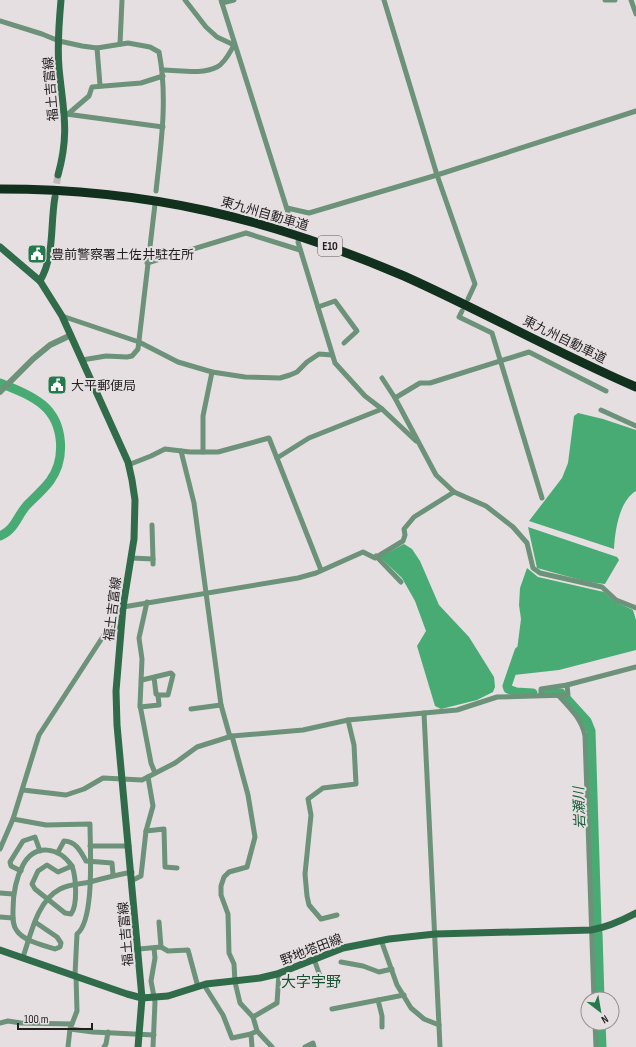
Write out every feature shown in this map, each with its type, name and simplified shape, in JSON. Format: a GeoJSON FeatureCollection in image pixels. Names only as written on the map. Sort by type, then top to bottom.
{"type":"FeatureCollection","features":[{"type":"Feature","properties":{"kind":"highway","name":"東九州自動車道"},"geometry":{"type":"LineString","coordinates":[[0,189],[74,190],[145,198],[222,213],[287,232],[324,244],[405,277],[636,387]]}},
{"type":"Feature","properties":{"kind":"main road","name":"福土吉富線"},"geometry":{"type":"LineString","coordinates":[[58,175],[63,156],[66,131],[66,114],[59,67],[61,0]]}},
{"type":"Feature","properties":{"kind":"main road"},"geometry":{"type":"LineString","coordinates":[[40,280],[46,270],[49,255],[55,197]]}},
{"type":"Feature","properties":{"kind":"main road","name":"福土吉富線"},"geometry":{"type":"LineString","coordinates":[[0,247],[40,280],[62,316],[128,465],[135,500],[134,539],[123,607],[116,691],[139,949],[142,998],[138,1047]]}},
{"type":"Feature","properties":{"kind":"main road","name":"野地塔田線"},"geometry":{"type":"LineString","coordinates":[[0,950],[142,998],[154,998],[168,996],[200,986],[260,978],[279,973],[343,948],[381,940],[435,934],[591,930],[611,926],[636,913]]}},
{"type":"Feature","properties":{"kind":"street"},"geometry":{"type":"LineString","coordinates":[[120,44],[122,0]]}},
{"type":"Feature","properties":{"kind":"street"},"geometry":{"type":"LineString","coordinates":[[185,0],[206,27],[217,37],[234,45]]}},
{"type":"Feature","properties":{"kind":"street"},"geometry":{"type":"LineString","coordinates":[[234,0],[221,2],[292,225]]}},
{"type":"Feature","properties":{"kind":"street"},"geometry":{"type":"LineString","coordinates":[[384,0],[437,175],[475,284],[468,299]]}},
{"type":"Feature","properties":{"kind":"street"},"geometry":{"type":"LineString","coordinates":[[605,0],[615,0]]}},
{"type":"Feature","properties":{"kind":"street"},"geometry":{"type":"LineString","coordinates":[[631,0],[636,14]]}},
{"type":"Feature","properties":{"kind":"street"},"geometry":{"type":"LineString","coordinates":[[0,21],[59,41],[97,48],[120,44],[138,44],[160,52],[163,70],[163,127],[156,192]]}},
{"type":"Feature","properties":{"kind":"street"},"geometry":{"type":"LineString","coordinates":[[163,70],[209,70],[218,67],[227,57],[234,45]]}},
{"type":"Feature","properties":{"kind":"street"},"geometry":{"type":"LineString","coordinates":[[97,48],[100,85]]}},
{"type":"Feature","properties":{"kind":"street"},"geometry":{"type":"LineString","coordinates":[[66,114],[90,96],[92,87],[100,85],[141,84],[163,76]]}},
{"type":"Feature","properties":{"kind":"street"},"geometry":{"type":"LineString","coordinates":[[287,208],[309,213],[437,175],[636,111]]}},
{"type":"Feature","properties":{"kind":"street"},"geometry":{"type":"LineString","coordinates":[[66,114],[163,127]]}},
{"type":"Feature","properties":{"kind":"street"},"geometry":{"type":"LineString","coordinates":[[82,360],[106,356],[132,356],[138,349],[155,204]]}},
{"type":"Feature","properties":{"kind":"street"},"geometry":{"type":"LineString","coordinates":[[147,263],[246,233],[300,250]]}},
{"type":"Feature","properties":{"kind":"street"},"geometry":{"type":"LineString","coordinates":[[298,242],[335,363],[365,396],[382,409],[417,442]]}},
{"type":"Feature","properties":{"kind":"street"},"geometry":{"type":"LineString","coordinates":[[318,307],[335,301],[357,331],[344,343]]}},
{"type":"Feature","properties":{"kind":"street"},"geometry":{"type":"LineString","coordinates":[[462,311],[459,317],[492,333],[542,498]]}},
{"type":"Feature","properties":{"kind":"street"},"geometry":{"type":"LineString","coordinates":[[62,316],[139,342],[178,362],[212,372],[245,377],[280,378],[297,372],[307,362],[319,354],[332,355]]}},
{"type":"Feature","properties":{"kind":"street"},"geometry":{"type":"LineString","coordinates":[[0,392],[50,345],[71,335]]}},
{"type":"Feature","properties":{"kind":"street"},"geometry":{"type":"LineString","coordinates":[[395,398],[420,384],[430,383],[529,352],[606,391]]}},
{"type":"Feature","properties":{"kind":"street"},"geometry":{"type":"LineString","coordinates":[[203,452],[202,416],[212,372]]}},
{"type":"Feature","properties":{"kind":"street"},"geometry":{"type":"LineString","coordinates":[[382,378],[413,429],[417,442],[436,475],[454,492],[486,506],[513,527],[527,543],[533,568],[540,573],[602,587],[616,600],[636,608]]}},
{"type":"Feature","properties":{"kind":"street"},"geometry":{"type":"LineString","coordinates":[[277,458],[309,438],[382,409]]}},
{"type":"Feature","properties":{"kind":"street"},"geometry":{"type":"LineString","coordinates":[[601,410],[636,426]]}},
{"type":"Feature","properties":{"kind":"street"},"geometry":{"type":"LineString","coordinates":[[128,465],[165,449],[218,452],[238,448],[268,438],[321,570]]}},
{"type":"Feature","properties":{"kind":"street"},"geometry":{"type":"LineString","coordinates":[[181,451],[194,503],[221,705],[248,795],[255,837],[247,867],[229,872],[224,877],[221,886],[222,895],[228,914],[229,953],[234,964],[240,1003],[252,1017],[257,1031],[272,1047]]}},
{"type":"Feature","properties":{"kind":"street"},"geometry":{"type":"LineString","coordinates":[[123,607],[298,578],[363,552],[375,558],[403,541],[405,535],[404,529],[414,517],[454,492]]}},
{"type":"Feature","properties":{"kind":"street"},"geometry":{"type":"LineString","coordinates":[[131,558],[153,562],[152,525]]}},
{"type":"Feature","properties":{"kind":"street"},"geometry":{"type":"LineString","coordinates":[[376,556],[401,582]]}},
{"type":"Feature","properties":{"kind":"street"},"geometry":{"type":"LineString","coordinates":[[147,602],[139,638],[142,659],[140,707],[151,763],[155,773]]}},
{"type":"Feature","properties":{"kind":"street"},"geometry":{"type":"LineString","coordinates":[[0,849],[13,819],[39,735],[104,635],[114,627],[121,627]]}},
{"type":"Feature","properties":{"kind":"street"},"geometry":{"type":"LineString","coordinates":[[541,695],[540,689],[566,685],[636,667]]}},
{"type":"Feature","properties":{"kind":"street"},"geometry":{"type":"LineString","coordinates":[[142,680],[171,673],[173,675],[168,695],[158,695]]}},
{"type":"Feature","properties":{"kind":"street"},"geometry":{"type":"LineString","coordinates":[[140,707],[159,705],[154,677]]}},
{"type":"Feature","properties":{"kind":"street"},"geometry":{"type":"LineString","coordinates":[[22,790],[66,795],[84,789],[103,778],[142,780],[175,763],[197,747],[231,736],[304,730],[348,720],[457,710],[497,697],[568,695],[566,685]]}},
{"type":"Feature","properties":{"kind":"street"},"geometry":{"type":"LineString","coordinates":[[559,696],[578,717],[584,727],[586,736],[594,991]]}},
{"type":"Feature","properties":{"kind":"street"},"geometry":{"type":"LineString","coordinates":[[191,709],[221,705]]}},
{"type":"Feature","properties":{"kind":"street"},"geometry":{"type":"LineString","coordinates":[[424,713],[440,1047]]}},
{"type":"Feature","properties":{"kind":"street"},"geometry":{"type":"LineString","coordinates":[[337,915],[321,919],[310,905],[307,896],[305,874],[311,815],[308,799],[323,788],[356,784],[354,745],[348,720]]}},
{"type":"Feature","properties":{"kind":"street"},"geometry":{"type":"LineString","coordinates":[[23,957],[35,922],[48,899],[61,888],[113,875],[141,876],[146,831],[153,806],[148,777]]}},
{"type":"Feature","properties":{"kind":"street"},"geometry":{"type":"LineString","coordinates":[[13,819],[46,825],[90,824],[88,911],[82,929],[77,934],[75,976],[77,1011],[70,1029],[68,1047]]}},
{"type":"Feature","properties":{"kind":"street"},"geometry":{"type":"LineString","coordinates":[[146,831],[164,829],[165,867],[177,868]]}},
{"type":"Feature","properties":{"kind":"street"},"geometry":{"type":"LineString","coordinates":[[20,870],[11,866],[10,862],[23,841],[35,837],[40,851]]}},
{"type":"Feature","properties":{"kind":"street"},"geometry":{"type":"LineString","coordinates":[[58,852],[64,841],[70,841],[76,846],[86,861],[104,861],[112,863],[113,875]]}},
{"type":"Feature","properties":{"kind":"street"},"geometry":{"type":"LineString","coordinates":[[90,846],[129,846]]}},
{"type":"Feature","properties":{"kind":"street"},"geometry":{"type":"LineString","coordinates":[[35,922],[57,937],[61,943],[60,947],[55,949],[29,939],[16,930],[13,918],[13,894],[20,870],[24,864],[40,851],[48,850],[58,852],[67,859],[72,866],[76,884],[74,910],[71,914],[64,913],[32,884],[38,871],[47,865],[51,866],[58,872],[72,866]]}},
{"type":"Feature","properties":{"kind":"street"},"geometry":{"type":"LineString","coordinates":[[0,893],[13,894]]}},
{"type":"Feature","properties":{"kind":"street"},"geometry":{"type":"LineString","coordinates":[[0,918],[13,918]]}},
{"type":"Feature","properties":{"kind":"street"},"geometry":{"type":"LineString","coordinates":[[159,922],[161,947]]}},
{"type":"Feature","properties":{"kind":"street"},"geometry":{"type":"LineString","coordinates":[[381,940],[397,984],[411,1008],[424,1019],[439,1025]]}},
{"type":"Feature","properties":{"kind":"street"},"geometry":{"type":"LineString","coordinates":[[139,949],[161,947],[168,951],[188,950],[200,986],[223,1015],[232,1038],[251,1034],[257,1031]]}},
{"type":"Feature","properties":{"kind":"street"},"geometry":{"type":"LineString","coordinates":[[154,948],[155,958],[151,981],[154,998],[154,1047]]}},
{"type":"Feature","properties":{"kind":"street"},"geometry":{"type":"LineString","coordinates":[[310,981],[321,978],[314,959]]}},
{"type":"Feature","properties":{"kind":"street"},"geometry":{"type":"LineString","coordinates":[[341,962],[363,966],[379,972],[392,969]]}},
{"type":"Feature","properties":{"kind":"street"},"geometry":{"type":"LineString","coordinates":[[252,1017],[277,1003],[279,973]]}},
{"type":"Feature","properties":{"kind":"street"},"geometry":{"type":"LineString","coordinates":[[332,1009],[404,995]]}},
{"type":"Feature","properties":{"kind":"street"},"geometry":{"type":"LineString","coordinates":[[378,1000],[382,1016],[382,1027]]}},
{"type":"Feature","properties":{"kind":"street"},"geometry":{"type":"LineString","coordinates":[[0,1023],[8,1021],[21,1023],[72,1024]]}},
{"type":"Feature","properties":{"kind":"street"},"geometry":{"type":"LineString","coordinates":[[70,1029],[154,1035]]}},
{"type":"Feature","properties":{"kind":"street"},"geometry":{"type":"LineString","coordinates":[[595,1031],[596,1047]]}},
{"type":"Feature","properties":{"kind":"street"},"geometry":{"type":"LineString","coordinates":[[104,1047],[108,1032]]}},
{"type":"Feature","properties":{"kind":"street"},"geometry":{"type":"LineString","coordinates":[[251,1034],[252,1047]]}},
{"type":"Feature","properties":{"kind":"street"},"geometry":{"type":"LineString","coordinates":[[305,1047],[313,1043],[314,1047]]}},
{"type":"Feature","properties":{"kind":"shaded area"},"geometry":{"type":"Polygon","coordinates":[[[578,413],[603,419],[636,430],[636,491],[630,496],[622,509],[615,534],[614,549],[529,521],[562,478],[568,463],[574,416],[578,413]]]}},
{"type":"Feature","properties":{"kind":"shaded area"},"geometry":{"type":"Polygon","coordinates":[[[528,527],[617,557],[619,560],[605,584],[588,582],[537,568],[528,527]]]}},
{"type":"Feature","properties":{"kind":"shaded area"},"geometry":{"type":"Polygon","coordinates":[[[404,544],[412,549],[420,561],[439,605],[469,637],[494,677],[495,687],[493,692],[477,700],[441,709],[435,706],[417,646],[426,631],[415,601],[402,578],[380,557],[404,544]]]}},
{"type":"Feature","properties":{"kind":"shaded area"},"geometry":{"type":"Polygon","coordinates":[[[527,568],[538,577],[604,592],[614,601],[633,610],[636,620],[636,650],[559,670],[514,675],[521,653],[517,650],[521,619],[519,605],[520,588],[527,568]]]}},
{"type":"Feature","properties":{"kind":"waterway"},"geometry":{"type":"LineString","coordinates":[[0,383],[28,395],[43,405],[55,421],[59,431],[60,442],[59,462],[50,481],[27,505],[9,530],[0,536]]}},
{"type":"Feature","properties":{"kind":"waterway","name":"岩瀬川"},"geometry":{"type":"LineString","coordinates":[[519,651],[507,686],[508,689],[516,692],[533,693]]}},
{"type":"Feature","properties":{"kind":"waterway","name":"岩瀬川"},"geometry":{"type":"LineString","coordinates":[[547,693],[561,693]]}},
{"type":"Feature","properties":{"kind":"waterway","name":"岩瀬川"},"geometry":{"type":"LineString","coordinates":[[567,699],[587,721],[591,731],[597,924]]}},
{"type":"Feature","properties":{"kind":"waterway","name":"岩瀬川"},"geometry":{"type":"LineString","coordinates":[[598,933],[600,991]]}},
{"type":"Feature","properties":{"kind":"waterway","name":"岩瀬川"},"geometry":{"type":"LineString","coordinates":[[601,1031],[602,1047]]}},
{"type":"Feature","properties":{"kind":"tunnel"},"geometry":{"type":"LineString","coordinates":[[55,194],[58,175]]}},
{"type":"Feature","properties":{"kind":"place","name":"豊前警察署土佐井駐在所"},"geometry":{"type":"Point","coordinates":[37,254]}},
{"type":"Feature","properties":{"kind":"place","name":"大平郵便局"},"geometry":{"type":"Point","coordinates":[57,385]}},
{"type":"Feature","properties":{"kind":"district","name":"大字宇野"},"geometry":{"type":"Point","coordinates":[311,982]}}]}
